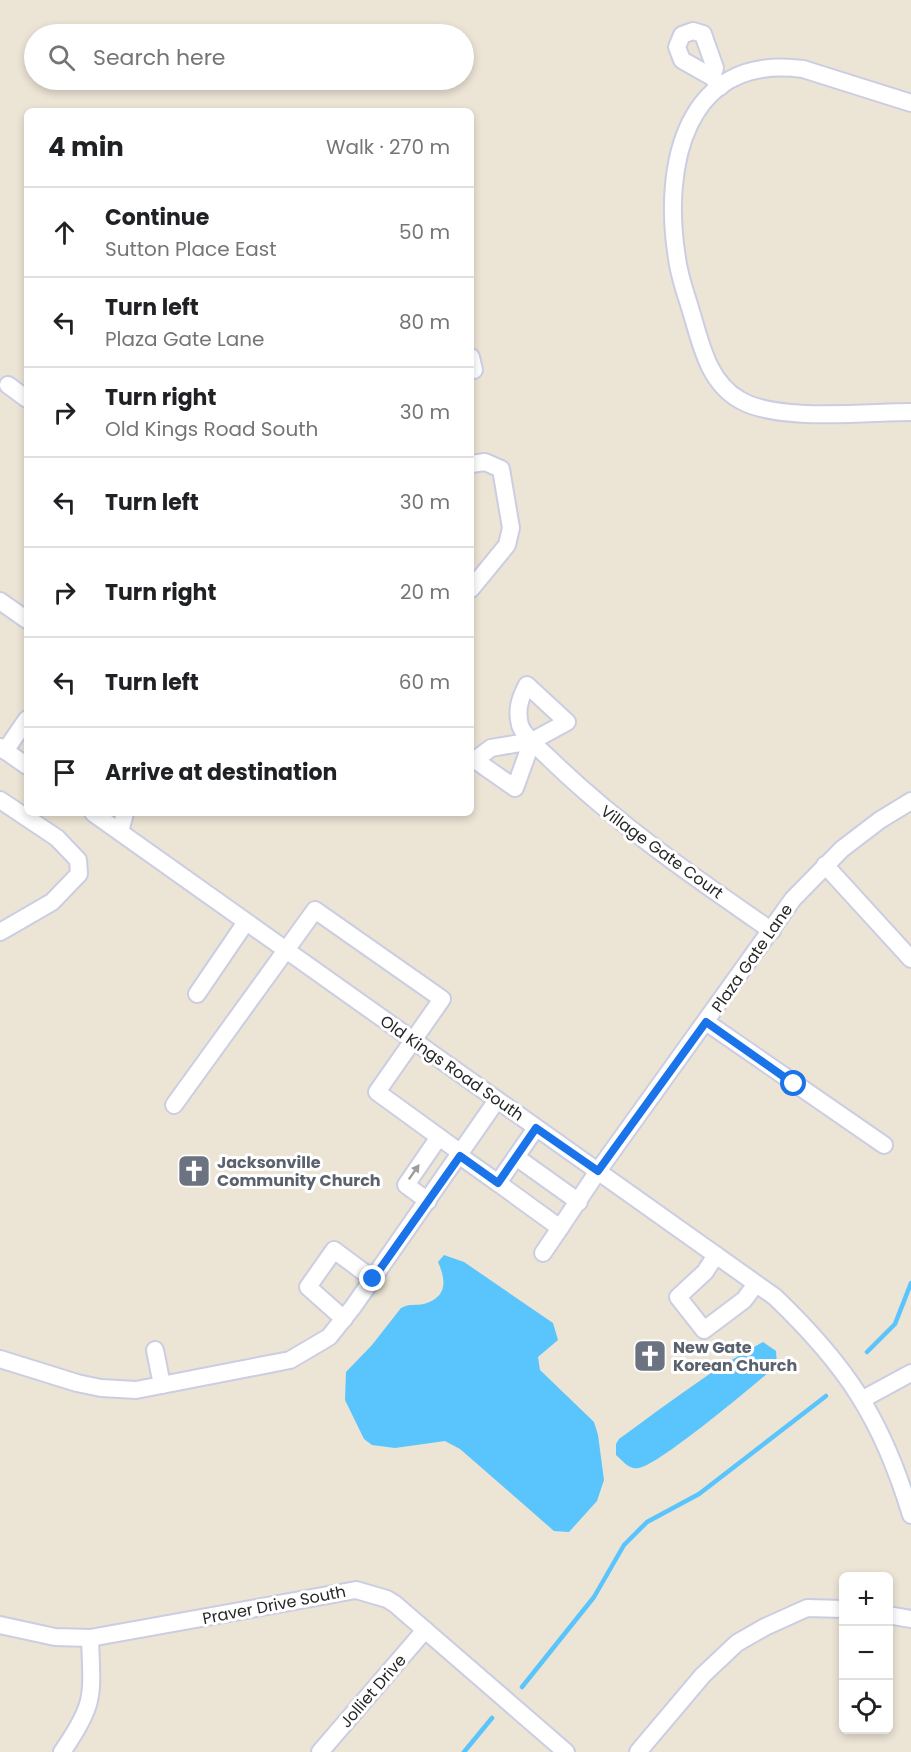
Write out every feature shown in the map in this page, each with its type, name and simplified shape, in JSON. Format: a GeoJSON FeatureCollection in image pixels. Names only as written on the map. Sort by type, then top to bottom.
{"type":"FeatureCollection","features":[{"type":"Feature","properties":{"kind":"street"},"geometry":{"type":"LineString","coordinates":[[911,103],[815,71],[785,66],[716,82],[691,119],[681,140],[676,170],[675,203],[675,241],[679,270],[712,373],[738,399],[766,411],[911,412]]}},
{"type":"Feature","properties":{"kind":"street"},"geometry":{"type":"LineString","coordinates":[[8,385],[24,397]]}},
{"type":"Feature","properties":{"kind":"street"},"geometry":{"type":"LineString","coordinates":[[474,464],[485,462],[501,469],[512,528],[507,545],[474,585]]}},
{"type":"Feature","properties":{"kind":"street"},"geometry":{"type":"LineString","coordinates":[[0,601],[24,618]]}},
{"type":"Feature","properties":{"kind":"street"},"geometry":{"type":"LineString","coordinates":[[24,723],[2,749],[24,764]]}},
{"type":"Feature","properties":{"kind":"street","name":"Village Gate Court"},"geometry":{"type":"LineString","coordinates":[[532,741],[598,804],[639,838],[772,931]]}},
{"type":"Feature","properties":{"kind":"street"},"geometry":{"type":"LineString","coordinates":[[0,800],[57,838],[78,860],[80,874],[52,902],[0,932]]}},
{"type":"Feature","properties":{"kind":"street","name":"Plaza Gate Lane"},"geometry":{"type":"LineString","coordinates":[[543,1252],[598,1171],[793,899],[858,836],[911,801]]}},
{"type":"Feature","properties":{"kind":"street","name":"Old Kings Road South"},"geometry":{"type":"LineString","coordinates":[[97,816],[775,1298],[814,1335],[863,1399],[905,1472],[911,1515]]}},
{"type":"Feature","properties":{"kind":"street"},"geometry":{"type":"LineString","coordinates":[[120,832],[124,816]]}},
{"type":"Feature","properties":{"kind":"street"},"geometry":{"type":"LineString","coordinates":[[825,866],[908,950]]}},
{"type":"Feature","properties":{"kind":"street"},"geometry":{"type":"LineString","coordinates":[[174,1105],[315,910],[442,999],[377,1092],[560,1228]]}},
{"type":"Feature","properties":{"kind":"street"},"geometry":{"type":"LineString","coordinates":[[197,994],[246,922]]}},
{"type":"Feature","properties":{"kind":"street"},"geometry":{"type":"LineString","coordinates":[[706,1022],[884,1145]]}},
{"type":"Feature","properties":{"kind":"street"},"geometry":{"type":"LineString","coordinates":[[0,1359],[101,1388],[136,1390],[290,1360],[324,1341],[344,1319],[497,1100]]}},
{"type":"Feature","properties":{"kind":"street"},"geometry":{"type":"LineString","coordinates":[[498,1183],[536,1128]]}},
{"type":"Feature","properties":{"kind":"street"},"geometry":{"type":"LineString","coordinates":[[428,1201],[406,1185],[439,1137]]}},
{"type":"Feature","properties":{"kind":"street"},"geometry":{"type":"LineString","coordinates":[[516,1157],[579,1202]]}},
{"type":"Feature","properties":{"kind":"street"},"geometry":{"type":"LineString","coordinates":[[344,1319],[308,1287],[334,1251],[373,1279]]}},
{"type":"Feature","properties":{"kind":"street"},"geometry":{"type":"LineString","coordinates":[[716,1255],[705,1272],[678,1297],[704,1330],[744,1300],[756,1284]]}},
{"type":"Feature","properties":{"kind":"street"},"geometry":{"type":"LineString","coordinates":[[155,1350],[162,1385]]}},
{"type":"Feature","properties":{"kind":"street"},"geometry":{"type":"LineString","coordinates":[[863,1399],[911,1373]]}},
{"type":"Feature","properties":{"kind":"street","name":"Praver Drive South"},"geometry":{"type":"LineString","coordinates":[[0,1625],[55,1637],[90,1638],[356,1590],[387,1599],[566,1752]]}},
{"type":"Feature","properties":{"kind":"street"},"geometry":{"type":"LineString","coordinates":[[638,1752],[704,1676],[737,1643],[807,1608],[839,1609]]}},
{"type":"Feature","properties":{"kind":"street"},"geometry":{"type":"LineString","coordinates":[[893,1616],[911,1619]]}},
{"type":"Feature","properties":{"kind":"street","name":"Jolliet Drive"},"geometry":{"type":"LineString","coordinates":[[320,1752],[425,1630]]}},
{"type":"Feature","properties":{"kind":"street"},"geometry":{"type":"LineString","coordinates":[[62,1752],[88,1711],[92,1692],[90,1638]]}},
{"type":"Feature","properties":{"kind":"water"},"geometry":{"type":"Polygon","coordinates":[[[444,1255],[464,1262],[553,1323],[558,1340],[538,1357],[540,1370],[594,1422],[604,1480],[597,1501],[569,1532],[554,1531],[460,1449],[445,1441],[395,1448],[372,1445],[364,1439],[345,1400],[346,1372],[372,1345],[401,1308],[432,1301],[441,1292],[443,1275],[438,1262],[444,1255]]]}},
{"type":"Feature","properties":{"kind":"water"},"geometry":{"type":"Polygon","coordinates":[[[763,1342],[776,1351],[777,1365],[708,1422],[666,1453],[639,1468],[629,1466],[616,1455],[616,1444],[619,1439],[707,1376],[763,1342]]]}},
{"type":"Feature","properties":{"kind":"waterway"},"geometry":{"type":"LineString","coordinates":[[867,1352],[895,1324],[911,1283]]}},
{"type":"Feature","properties":{"kind":"waterway"},"geometry":{"type":"LineString","coordinates":[[522,1687],[594,1597],[624,1545],[647,1522],[699,1494],[826,1396]]}},
{"type":"Feature","properties":{"kind":"waterway"},"geometry":{"type":"LineString","coordinates":[[464,1752],[492,1718]]}},
{"type":"Feature","properties":{"kind":"place","name":"Jacksonville Community Church"},"geometry":{"type":"Point","coordinates":[194,1171]}},
{"type":"Feature","properties":{"kind":"place","name":"New Gate Korean Church"},"geometry":{"type":"Point","coordinates":[650,1356]}},
{"type":"Feature","properties":{"kind":"route"},"geometry":{"type":"LineString","coordinates":[[373,1279],[460,1156],[498,1183],[536,1128],[598,1171],[706,1022],[794,1084]]}}]}
